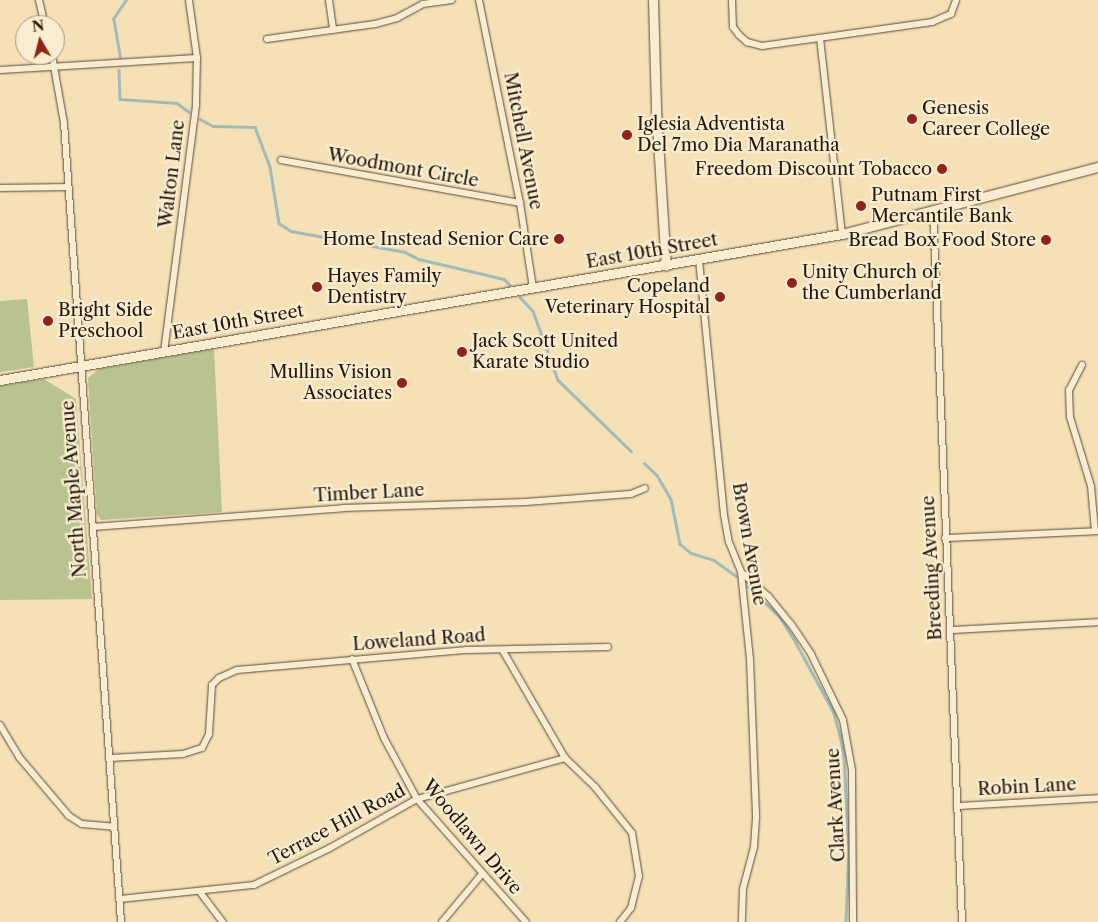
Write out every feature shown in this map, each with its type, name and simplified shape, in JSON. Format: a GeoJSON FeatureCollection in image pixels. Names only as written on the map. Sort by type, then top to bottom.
{"type":"FeatureCollection","features":[{"type":"Feature","properties":{"kind":"main road"},"geometry":{"type":"LineString","coordinates":[[654,0],[656,109],[666,266]]}},
{"type":"Feature","properties":{"kind":"main road","name":"East 10th Street"},"geometry":{"type":"LineString","coordinates":[[0,380],[842,234],[933,212],[1098,167]]}},
{"type":"Feature","properties":{"kind":"street"},"geometry":{"type":"LineString","coordinates":[[39,0],[43,15]]}},
{"type":"Feature","properties":{"kind":"street","name":"Walton Lane"},"geometry":{"type":"LineString","coordinates":[[164,352],[196,104],[197,58],[189,0]]}},
{"type":"Feature","properties":{"kind":"street"},"geometry":{"type":"LineString","coordinates":[[329,0],[334,30]]}},
{"type":"Feature","properties":{"kind":"street"},"geometry":{"type":"LineString","coordinates":[[267,40],[375,24],[397,18],[423,4],[452,0]]}},
{"type":"Feature","properties":{"kind":"street","name":"Mitchell Avenue"},"geometry":{"type":"LineString","coordinates":[[479,0],[520,204],[533,288]]}},
{"type":"Feature","properties":{"kind":"street"},"geometry":{"type":"LineString","coordinates":[[732,0],[733,27],[747,42],[762,46],[943,19],[951,14],[956,0]]}},
{"type":"Feature","properties":{"kind":"street"},"geometry":{"type":"LineString","coordinates":[[820,38],[842,234]]}},
{"type":"Feature","properties":{"kind":"street"},"geometry":{"type":"LineString","coordinates":[[0,70],[197,58]]}},
{"type":"Feature","properties":{"kind":"street","name":"North Maple Avenue"},"geometry":{"type":"LineString","coordinates":[[55,65],[68,187],[121,922]]}},
{"type":"Feature","properties":{"kind":"street","name":"Woodmont Circle"},"geometry":{"type":"LineString","coordinates":[[281,160],[520,204]]}},
{"type":"Feature","properties":{"kind":"street"},"geometry":{"type":"LineString","coordinates":[[0,188],[68,187]]}},
{"type":"Feature","properties":{"kind":"street","name":"Breeding Avenue"},"geometry":{"type":"LineString","coordinates":[[933,212],[962,922]]}},
{"type":"Feature","properties":{"kind":"street","name":"Brown Avenue"},"geometry":{"type":"LineString","coordinates":[[699,260],[724,515],[729,542],[741,572],[750,659],[756,818],[754,847],[743,889],[742,922]]}},
{"type":"Feature","properties":{"kind":"street"},"geometry":{"type":"LineString","coordinates":[[945,538],[1096,531],[1092,486],[1070,417],[1069,390],[1082,365]]}},
{"type":"Feature","properties":{"kind":"street","name":"Timber Lane"},"geometry":{"type":"LineString","coordinates":[[92,527],[343,508],[526,502],[631,494],[645,488]]}},
{"type":"Feature","properties":{"kind":"street","name":"Clark Avenue"},"geometry":{"type":"LineString","coordinates":[[741,572],[768,596],[791,624],[811,654],[843,720],[852,770],[853,922]]}},
{"type":"Feature","properties":{"kind":"street"},"geometry":{"type":"LineString","coordinates":[[951,630],[1098,622]]}},
{"type":"Feature","properties":{"kind":"street"},"geometry":{"type":"LineString","coordinates":[[502,650],[608,647]]}},
{"type":"Feature","properties":{"kind":"street","name":"Loweland Road"},"geometry":{"type":"LineString","coordinates":[[110,758],[184,754],[202,748],[209,734],[212,685],[228,673],[352,659],[467,650],[502,650],[566,758],[595,787],[632,834],[639,876],[631,908],[620,922]]}},
{"type":"Feature","properties":{"kind":"street","name":"Woodlawn Drive"},"geometry":{"type":"LineString","coordinates":[[352,659],[388,747],[417,799],[526,922]]}},
{"type":"Feature","properties":{"kind":"street"},"geometry":{"type":"LineString","coordinates":[[0,726],[19,757],[69,816],[82,824],[114,827]]}},
{"type":"Feature","properties":{"kind":"street","name":"Terrace Hill Road"},"geometry":{"type":"LineString","coordinates":[[120,899],[200,892],[262,881],[322,852],[417,799],[566,758]]}},
{"type":"Feature","properties":{"kind":"street","name":"Robin Lane"},"geometry":{"type":"LineString","coordinates":[[958,806],[1098,798]]}},
{"type":"Feature","properties":{"kind":"street"},"geometry":{"type":"LineString","coordinates":[[442,922],[482,874]]}},
{"type":"Feature","properties":{"kind":"street"},"geometry":{"type":"LineString","coordinates":[[200,892],[223,922]]}},
{"type":"Feature","properties":{"kind":"green space"},"geometry":{"type":"Polygon","coordinates":[[[27,299],[34,367],[0,372],[0,301],[27,299]]]}},
{"type":"Feature","properties":{"kind":"green space"},"geometry":{"type":"Polygon","coordinates":[[[214,349],[222,512],[101,520],[97,514],[88,378],[99,369],[214,349]]]}},
{"type":"Feature","properties":{"kind":"green space"},"geometry":{"type":"Polygon","coordinates":[[[44,379],[76,399],[92,599],[0,600],[0,386],[44,379]]]}},
{"type":"Feature","properties":{"kind":"waterway"},"geometry":{"type":"LineString","coordinates":[[120,57],[113,19],[126,0]]}},
{"type":"Feature","properties":{"kind":"waterway"},"geometry":{"type":"LineString","coordinates":[[119,70],[120,99],[177,103],[189,112]]}},
{"type":"Feature","properties":{"kind":"waterway"},"geometry":{"type":"LineString","coordinates":[[200,119],[213,126],[255,127],[270,167],[279,223],[291,231],[405,252],[419,259],[504,279],[510,285]]}},
{"type":"Feature","properties":{"kind":"waterway"},"geometry":{"type":"LineString","coordinates":[[520,297],[533,311],[558,380],[631,451]]}},
{"type":"Feature","properties":{"kind":"waterway"},"geometry":{"type":"LineString","coordinates":[[644,463],[657,475],[671,499],[680,544],[691,553],[714,560],[736,576]]}},
{"type":"Feature","properties":{"kind":"waterway"},"geometry":{"type":"LineString","coordinates":[[748,586],[780,617],[834,713],[844,756],[849,852],[846,922]]}},
{"type":"Feature","properties":{"kind":"place","name":"Genesis Career College"},"geometry":{"type":"Point","coordinates":[912,119]}},
{"type":"Feature","properties":{"kind":"place","name":"Iglesia Adventista Del 7mo Dia Maranatha"},"geometry":{"type":"Point","coordinates":[627,135]}},
{"type":"Feature","properties":{"kind":"place","name":"Freedom Discount Tobacco"},"geometry":{"type":"Point","coordinates":[942,169]}},
{"type":"Feature","properties":{"kind":"place","name":"Putnam First Mercantile Bank"},"geometry":{"type":"Point","coordinates":[861,206]}},
{"type":"Feature","properties":{"kind":"place","name":"Home Instead Senior Care"},"geometry":{"type":"Point","coordinates":[559,239]}},
{"type":"Feature","properties":{"kind":"place","name":"Bread Box Food Store"},"geometry":{"type":"Point","coordinates":[1046,240]}},
{"type":"Feature","properties":{"kind":"place","name":"Unity Church of the Cumberland"},"geometry":{"type":"Point","coordinates":[792,283]}},
{"type":"Feature","properties":{"kind":"place","name":"Hayes Family Dentistry"},"geometry":{"type":"Point","coordinates":[317,287]}},
{"type":"Feature","properties":{"kind":"place","name":"Copeland Veterinary Hospital"},"geometry":{"type":"Point","coordinates":[720,297]}},
{"type":"Feature","properties":{"kind":"place","name":"Bright Side Preschool"},"geometry":{"type":"Point","coordinates":[48,321]}},
{"type":"Feature","properties":{"kind":"place","name":"Jack Scott United Karate Studio"},"geometry":{"type":"Point","coordinates":[462,352]}},
{"type":"Feature","properties":{"kind":"place","name":"Mullins Vision Associates"},"geometry":{"type":"Point","coordinates":[402,383]}}]}
